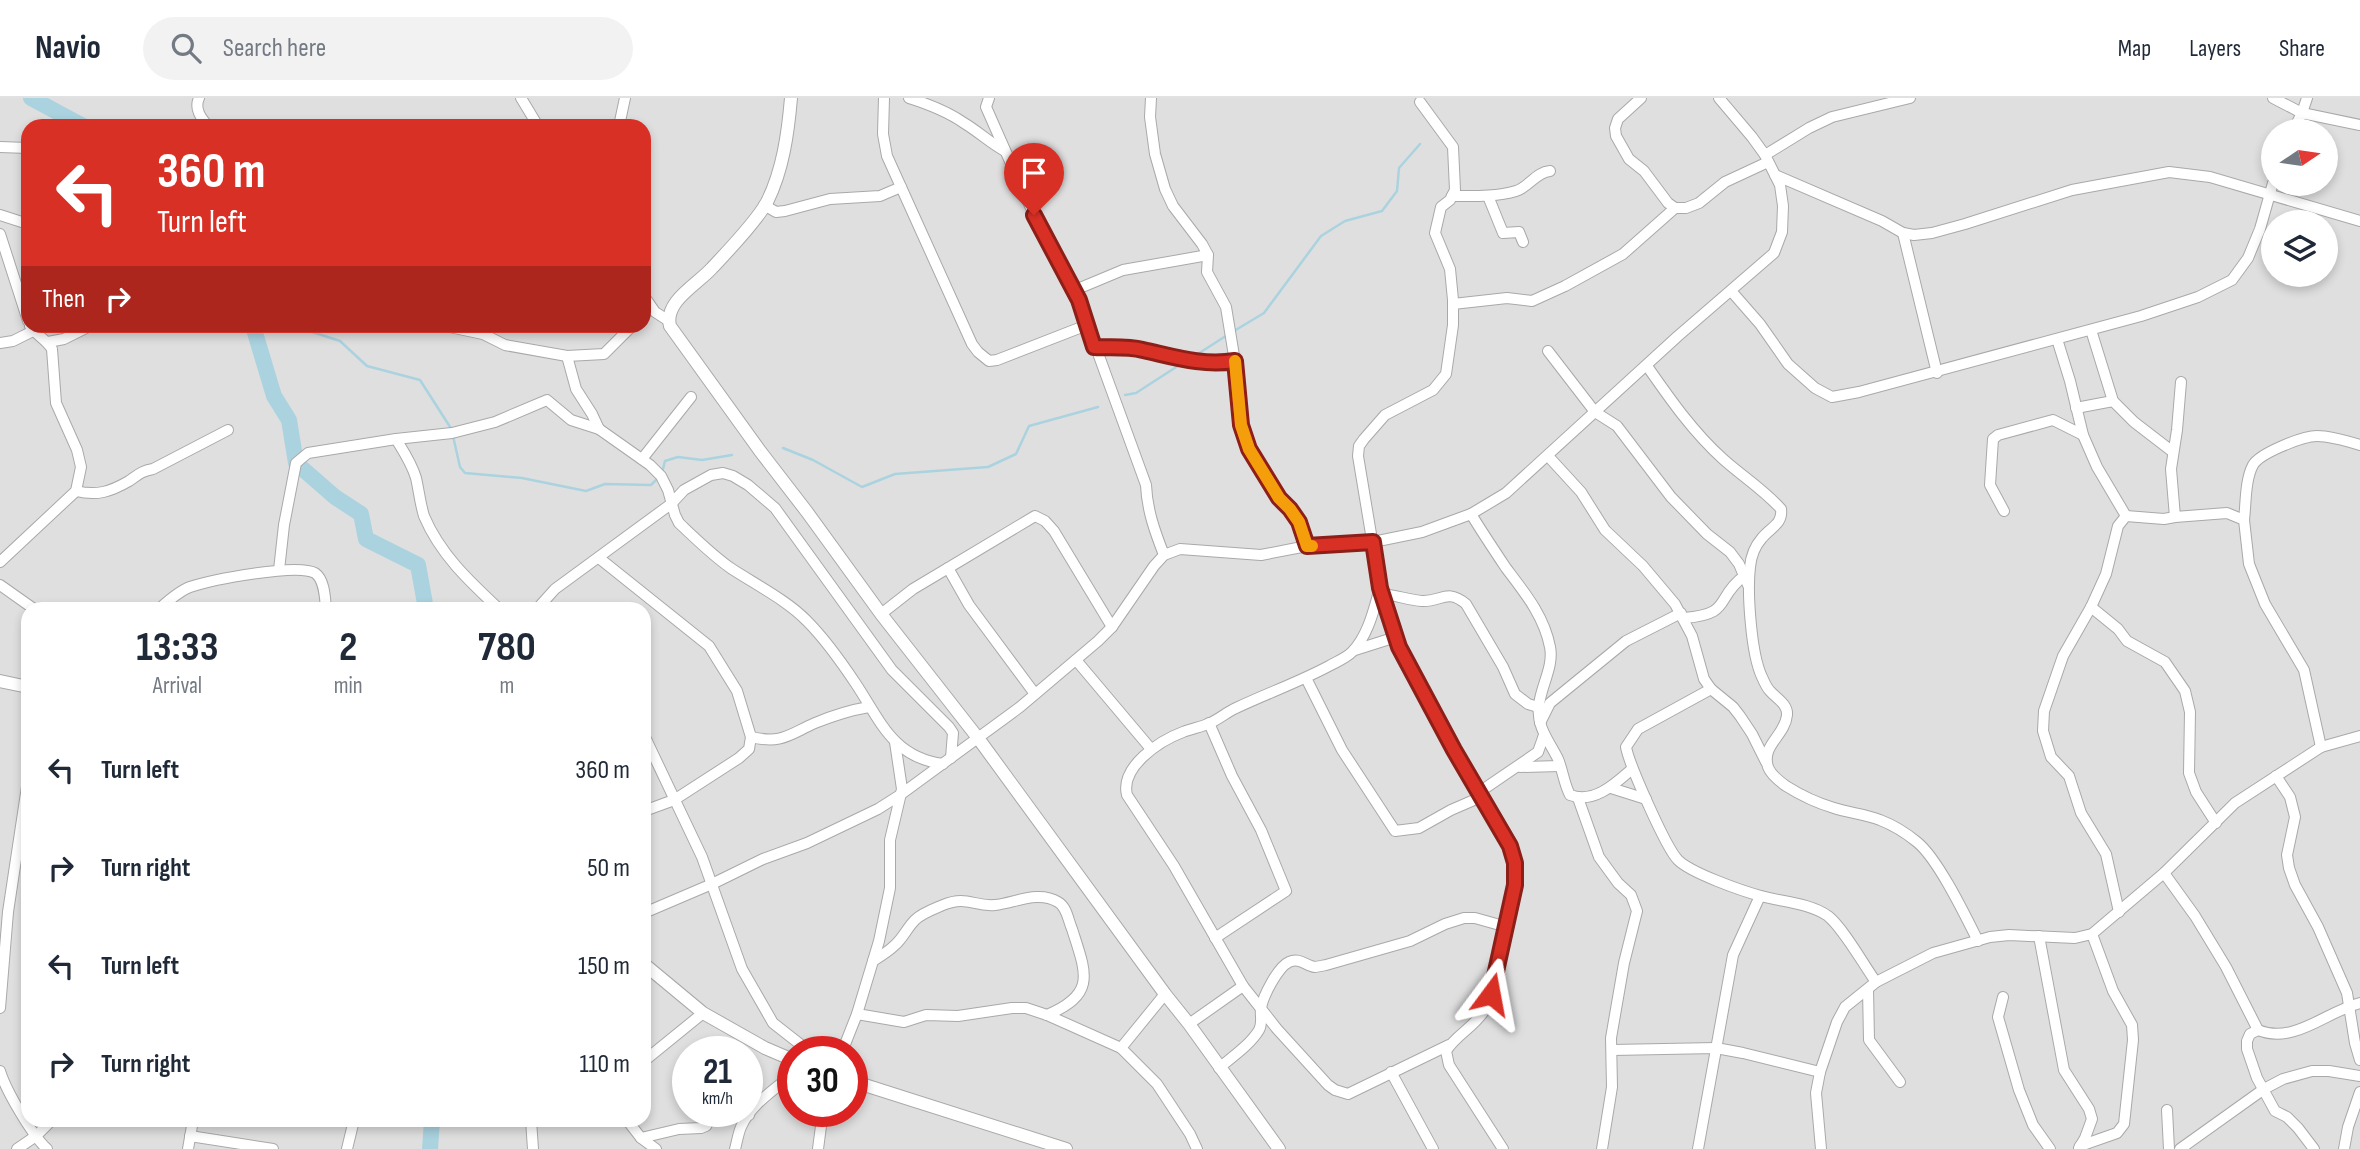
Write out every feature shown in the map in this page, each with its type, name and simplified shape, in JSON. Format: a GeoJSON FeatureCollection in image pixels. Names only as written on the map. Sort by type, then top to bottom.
{"type":"FeatureCollection","features":[{"type":"Feature","properties":{"kind":"street"},"geometry":{"type":"LineString","coordinates":[[199,98],[199,114],[203,119]]}},
{"type":"Feature","properties":{"kind":"street"},"geometry":{"type":"LineString","coordinates":[[521,98],[534,119]]}},
{"type":"Feature","properties":{"kind":"street"},"geometry":{"type":"LineString","coordinates":[[620,119],[625,98]]}},
{"type":"Feature","properties":{"kind":"street"},"geometry":{"type":"LineString","coordinates":[[669,321],[675,304],[711,270],[764,205],[786,147],[791,98]]}},
{"type":"Feature","properties":{"kind":"street"},"geometry":{"type":"LineString","coordinates":[[884,98],[884,144],[972,344],[989,361],[997,360],[1087,325]]}},
{"type":"Feature","properties":{"kind":"street"},"geometry":{"type":"LineString","coordinates":[[909,98],[933,105],[1005,151]]}},
{"type":"Feature","properties":{"kind":"street"},"geometry":{"type":"LineString","coordinates":[[989,98],[986,107],[1005,151],[1055,259],[1074,290],[1146,485],[1152,525],[1164,555]]}},
{"type":"Feature","properties":{"kind":"street"},"geometry":{"type":"LineString","coordinates":[[1151,98],[1150,117],[1155,154],[1165,188],[1173,206],[1202,243],[1208,255],[1207,272],[1226,307],[1235,361],[1241,425],[1249,449],[1279,498],[1299,522],[1307,546]]}},
{"type":"Feature","properties":{"kind":"street"},"geometry":{"type":"LineString","coordinates":[[1641,98],[1618,119],[1616,136],[1629,159],[1675,208]]}},
{"type":"Feature","properties":{"kind":"street"},"geometry":{"type":"LineString","coordinates":[[651,910],[763,859],[807,843],[878,809],[900,795],[978,738],[1076,660],[1112,627],[1164,555],[1180,549],[1261,555],[1307,546],[1373,542],[1422,532],[1471,514],[1506,492],[1774,253],[1782,232],[1783,206],[1780,185],[1767,159],[1719,98]]}},
{"type":"Feature","properties":{"kind":"street"},"geometry":{"type":"LineString","coordinates":[[1453,304],[1507,298],[1532,301],[1623,254],[1675,208],[1699,203],[1725,182],[1767,159],[1809,128],[1832,117],[1910,98]]}},
{"type":"Feature","properties":{"kind":"street"},"geometry":{"type":"LineString","coordinates":[[2273,98],[2302,113],[2360,125]]}},
{"type":"Feature","properties":{"kind":"street"},"geometry":{"type":"LineString","coordinates":[[2299,119],[2307,98]]}},
{"type":"Feature","properties":{"kind":"street"},"geometry":{"type":"LineString","coordinates":[[1396,637],[1355,650],[1306,678],[1234,709],[1209,723],[1180,733],[1151,749],[1130,771],[1125,788],[1126,795],[1174,866],[1243,986],[1301,1056],[1335,1090],[1348,1094],[1449,1045],[1477,1020],[1488,1004],[1515,885],[1515,863],[1510,846],[1442,729],[1396,637],[1381,591],[1359,466],[1359,446],[1385,415],[1440,384],[1446,374],[1451,348],[1453,304],[1450,269],[1435,233],[1441,207],[1455,190],[1453,146],[1419,99]]}},
{"type":"Feature","properties":{"kind":"street"},"geometry":{"type":"LineString","coordinates":[[0,147],[21,148]]}},
{"type":"Feature","properties":{"kind":"street"},"geometry":{"type":"LineString","coordinates":[[1452,196],[1488,195],[1518,190],[1542,171],[1550,171]]}},
{"type":"Feature","properties":{"kind":"street"},"geometry":{"type":"LineString","coordinates":[[1775,174],[1903,233],[1932,233],[2073,190],[2169,172],[2261,187]]}},
{"type":"Feature","properties":{"kind":"street"},"geometry":{"type":"LineString","coordinates":[[764,205],[776,212],[785,211],[831,199],[880,196],[901,187]]}},
{"type":"Feature","properties":{"kind":"street"},"geometry":{"type":"LineString","coordinates":[[1488,195],[1503,233],[1519,232],[1523,242]]}},
{"type":"Feature","properties":{"kind":"street"},"geometry":{"type":"LineString","coordinates":[[1732,292],[1760,324],[1788,364],[1815,388],[1832,397],[1937,373],[2199,297],[2232,280],[2252,248],[2269,196]]}},
{"type":"Feature","properties":{"kind":"street"},"geometry":{"type":"LineString","coordinates":[[2290,196],[2360,221]]}},
{"type":"Feature","properties":{"kind":"street"},"geometry":{"type":"LineString","coordinates":[[0,215],[21,222]]}},
{"type":"Feature","properties":{"kind":"street"},"geometry":{"type":"LineString","coordinates":[[1903,233],[1937,373]]}},
{"type":"Feature","properties":{"kind":"street"},"geometry":{"type":"LineString","coordinates":[[0,234],[21,296]]}},
{"type":"Feature","properties":{"kind":"street"},"geometry":{"type":"LineString","coordinates":[[1074,290],[1124,270],[1208,255]]}},
{"type":"Feature","properties":{"kind":"street"},"geometry":{"type":"LineString","coordinates":[[651,311],[669,321],[673,332],[760,451],[881,614],[978,738],[1279,1149]]}},
{"type":"Feature","properties":{"kind":"street"},"geometry":{"type":"LineString","coordinates":[[2091,330],[2113,401],[2134,422],[2173,452]]}},
{"type":"Feature","properties":{"kind":"street"},"geometry":{"type":"LineString","coordinates":[[0,343],[13,341],[23,333]]}},
{"type":"Feature","properties":{"kind":"street"},"geometry":{"type":"LineString","coordinates":[[0,562],[76,491],[81,467],[77,450],[56,403],[54,358],[48,342],[38,333]]}},
{"type":"Feature","properties":{"kind":"street"},"geometry":{"type":"LineString","coordinates":[[48,342],[76,333]]}},
{"type":"Feature","properties":{"kind":"street"},"geometry":{"type":"LineString","coordinates":[[478,333],[505,345],[567,356],[604,354],[625,333]]}},
{"type":"Feature","properties":{"kind":"street"},"geometry":{"type":"LineString","coordinates":[[2057,339],[2083,435],[2097,467],[2126,516]]}},
{"type":"Feature","properties":{"kind":"street"},"geometry":{"type":"LineString","coordinates":[[1094,347],[1143,350],[1203,363],[1235,361]]}},
{"type":"Feature","properties":{"kind":"street"},"geometry":{"type":"LineString","coordinates":[[1548,351],[1595,412],[1618,426],[1671,497],[1707,534],[1730,552],[1740,564],[1749,587]]}},
{"type":"Feature","properties":{"kind":"street"},"geometry":{"type":"LineString","coordinates":[[567,356],[576,390],[599,429]]}},
{"type":"Feature","properties":{"kind":"street"},"geometry":{"type":"LineString","coordinates":[[1647,366],[1682,415],[1705,440],[1781,509],[1782,517],[1755,548],[1750,565],[1749,587],[1755,655],[1768,689],[1786,707],[1787,715],[1782,733],[1774,739],[1768,751],[1767,765]]}},
{"type":"Feature","properties":{"kind":"street"},"geometry":{"type":"LineString","coordinates":[[2175,517],[2175,497],[2171,485],[2180,382]]}},
{"type":"Feature","properties":{"kind":"street"},"geometry":{"type":"LineString","coordinates":[[642,459],[691,397]]}},
{"type":"Feature","properties":{"kind":"street"},"geometry":{"type":"LineString","coordinates":[[279,570],[284,525],[296,463],[308,453],[452,433],[495,422],[547,400],[572,420],[599,429],[661,476],[679,523],[728,566],[808,621],[855,682],[869,707],[895,742],[910,754],[925,761],[947,761]]}},
{"type":"Feature","properties":{"kind":"street"},"geometry":{"type":"LineString","coordinates":[[2076,408],[2113,401]]}},
{"type":"Feature","properties":{"kind":"street"},"geometry":{"type":"LineString","coordinates":[[2004,511],[1990,485],[1993,439],[1998,435],[2047,420],[2056,421],[2083,435]]}},
{"type":"Feature","properties":{"kind":"street"},"geometry":{"type":"LineString","coordinates":[[76,491],[92,495],[104,492],[131,480],[140,471],[153,469],[228,430]]}},
{"type":"Feature","properties":{"kind":"street"},"geometry":{"type":"LineString","coordinates":[[2321,747],[2304,670],[2265,604],[2249,564],[2244,520],[2250,474],[2256,462],[2263,456],[2299,440],[2316,436],[2360,445]]}},
{"type":"Feature","properties":{"kind":"street"},"geometry":{"type":"LineString","coordinates":[[396,439],[410,462],[424,514],[437,542],[472,584],[491,602]]}},
{"type":"Feature","properties":{"kind":"street"},"geometry":{"type":"LineString","coordinates":[[1548,456],[1581,492],[1605,530],[1643,566],[1683,615],[1704,679],[1711,689],[1733,707],[1779,781],[1804,797],[1878,819],[1919,843],[1940,871],[1978,941]]}},
{"type":"Feature","properties":{"kind":"street"},"geometry":{"type":"LineString","coordinates":[[544,602],[555,590],[671,503],[684,489],[717,473],[733,476],[775,508],[821,568],[892,670],[949,727],[953,733],[947,761]]}},
{"type":"Feature","properties":{"kind":"street"},"geometry":{"type":"LineString","coordinates":[[2126,516],[2164,520],[2227,513],[2244,520]]}},
{"type":"Feature","properties":{"kind":"street"},"geometry":{"type":"LineString","coordinates":[[1471,514],[1536,607],[1544,626],[1551,650],[1550,666],[1538,707],[1540,723],[1570,795],[1588,798],[1611,788],[1632,769]]}},
{"type":"Feature","properties":{"kind":"street"},"geometry":{"type":"LineString","coordinates":[[881,614],[913,589],[1035,516],[1045,521],[1054,531],[1112,627]]}},
{"type":"Feature","properties":{"kind":"street"},"geometry":{"type":"LineString","coordinates":[[2119,912],[2106,854],[2081,813],[2069,776],[2052,757],[2044,741],[2043,731],[2044,711],[2063,656],[2106,574],[2118,526],[2126,516]]}},
{"type":"Feature","properties":{"kind":"street"},"geometry":{"type":"LineString","coordinates":[[599,558],[717,655],[737,691],[751,737],[751,744],[745,754],[674,800],[651,808]]}},
{"type":"Feature","properties":{"kind":"street"},"geometry":{"type":"LineString","coordinates":[[948,568],[970,605],[1035,694]]}},
{"type":"Feature","properties":{"kind":"street"},"geometry":{"type":"LineString","coordinates":[[169,602],[188,588],[279,570],[314,573],[319,577],[325,602]]}},
{"type":"Feature","properties":{"kind":"street"},"geometry":{"type":"LineString","coordinates":[[1540,723],[1550,703],[1626,641],[1683,615],[1701,617],[1717,610],[1730,588],[1744,576]]}},
{"type":"Feature","properties":{"kind":"street"},"geometry":{"type":"LineString","coordinates":[[0,584],[24,602]]}},
{"type":"Feature","properties":{"kind":"street"},"geometry":{"type":"LineString","coordinates":[[1381,591],[1424,601],[1447,595],[1462,600],[1503,667],[1515,694],[1528,704],[1538,707]]}},
{"type":"Feature","properties":{"kind":"street"},"geometry":{"type":"LineString","coordinates":[[1355,650],[1381,591]]}},
{"type":"Feature","properties":{"kind":"street"},"geometry":{"type":"LineString","coordinates":[[2091,607],[2118,629],[2127,641],[2165,662],[2185,691],[2190,712],[2189,773],[2196,792],[2216,823]]}},
{"type":"Feature","properties":{"kind":"street"},"geometry":{"type":"LineString","coordinates":[[1076,660],[1151,749]]}},
{"type":"Feature","properties":{"kind":"street"},"geometry":{"type":"LineString","coordinates":[[1306,678],[1342,750],[1395,831],[1419,828],[1479,795],[1538,752],[1544,736]]}},
{"type":"Feature","properties":{"kind":"street"},"geometry":{"type":"LineString","coordinates":[[0,681],[21,686]]}},
{"type":"Feature","properties":{"kind":"street"},"geometry":{"type":"LineString","coordinates":[[1711,689],[1638,729],[1626,747],[1632,769],[1646,799],[1678,860],[1695,871],[1760,896],[1809,908],[1830,918],[1872,985],[1869,1040],[1900,1082]]}},
{"type":"Feature","properties":{"kind":"street"},"geometry":{"type":"LineString","coordinates":[[751,737],[780,739],[824,720],[869,707]]}},
{"type":"Feature","properties":{"kind":"street"},"geometry":{"type":"LineString","coordinates":[[1209,723],[1232,776],[1261,830],[1286,891],[1215,938]]}},
{"type":"Feature","properties":{"kind":"street"},"geometry":{"type":"LineString","coordinates":[[1821,1149],[1816,1093],[1820,1073],[1837,1022],[1845,1007],[1872,985],[1933,953],[1999,936],[2075,937],[2092,934],[2164,873],[2235,803],[2321,747],[2360,736]]}},
{"type":"Feature","properties":{"kind":"street"},"geometry":{"type":"LineString","coordinates":[[1755,739],[1774,739]]}},
{"type":"Feature","properties":{"kind":"street"},"geometry":{"type":"LineString","coordinates":[[848,1036],[873,961],[890,888],[890,840],[902,781],[895,742]]}},
{"type":"Feature","properties":{"kind":"street"},"geometry":{"type":"LineString","coordinates":[[651,750],[702,858],[742,969],[773,1023],[790,1036]]}},
{"type":"Feature","properties":{"kind":"street"},"geometry":{"type":"LineString","coordinates":[[1517,767],[1552,764],[1560,766]]}},
{"type":"Feature","properties":{"kind":"street"},"geometry":{"type":"LineString","coordinates":[[2276,776],[2290,797],[2294,817],[2287,855],[2289,868],[2295,885],[2319,927],[2347,993],[2355,1004],[2355,1043],[2360,1060]]}},
{"type":"Feature","properties":{"kind":"street"},"geometry":{"type":"LineString","coordinates":[[1611,788],[1646,799]]}},
{"type":"Feature","properties":{"kind":"street"},"geometry":{"type":"LineString","coordinates":[[1578,798],[1599,857],[1618,883],[1631,895],[1637,911],[1624,962],[1611,1038],[1611,1104],[1602,1149]]}},
{"type":"Feature","properties":{"kind":"street"},"geometry":{"type":"LineString","coordinates":[[0,1008],[4,912],[21,832]]}},
{"type":"Feature","properties":{"kind":"street"},"geometry":{"type":"LineString","coordinates":[[2164,873],[2227,967],[2258,1030]]}},
{"type":"Feature","properties":{"kind":"street"},"geometry":{"type":"LineString","coordinates":[[1698,1149],[1733,955],[1760,896]]}},
{"type":"Feature","properties":{"kind":"street"},"geometry":{"type":"LineString","coordinates":[[873,961],[896,944],[916,919],[945,904],[966,900],[995,905],[1032,897],[1055,900],[1067,914],[1081,952],[1083,978],[1078,997],[1047,1015]]}},
{"type":"Feature","properties":{"kind":"street"},"geometry":{"type":"LineString","coordinates":[[1219,1068],[1259,1030],[1262,1021],[1261,1009],[1274,979],[1285,964],[1291,961],[1297,960],[1315,967],[1326,965],[1410,941],[1464,918],[1475,918],[1507,927]]}},
{"type":"Feature","properties":{"kind":"street"},"geometry":{"type":"LineString","coordinates":[[2079,1147],[2117,1133],[2124,1124],[2133,1040],[2132,1025],[2113,991],[2092,934]]}},
{"type":"Feature","properties":{"kind":"street"},"geometry":{"type":"LineString","coordinates":[[2039,936],[2064,1070],[2090,1109],[2092,1119],[2079,1147]]}},
{"type":"Feature","properties":{"kind":"street"},"geometry":{"type":"LineString","coordinates":[[651,970],[703,1013],[777,1053]]}},
{"type":"Feature","properties":{"kind":"street"},"geometry":{"type":"LineString","coordinates":[[1189,1024],[1243,986]]}},
{"type":"Feature","properties":{"kind":"street"},"geometry":{"type":"LineString","coordinates":[[1121,1048],[1165,995]]}},
{"type":"Feature","properties":{"kind":"street"},"geometry":{"type":"LineString","coordinates":[[2003,997],[1998,1017],[2019,1090],[2033,1125],[2050,1149]]}},
{"type":"Feature","properties":{"kind":"street"},"geometry":{"type":"LineString","coordinates":[[2314,1149],[2287,1117],[2275,1111],[2257,1078],[2248,1049],[2250,1034],[2258,1030],[2275,1034],[2300,1029],[2355,1004]]}},
{"type":"Feature","properties":{"kind":"street"},"geometry":{"type":"LineString","coordinates":[[857,1014],[904,1022],[926,1015],[958,1016],[1013,1008],[1027,1008],[1047,1015],[1121,1048],[1157,1084],[1197,1149]]}},
{"type":"Feature","properties":{"kind":"street"},"geometry":{"type":"LineString","coordinates":[[651,1055],[703,1013]]}},
{"type":"Feature","properties":{"kind":"street"},"geometry":{"type":"LineString","coordinates":[[1449,1045],[1446,1051],[1449,1065],[1503,1149]]}},
{"type":"Feature","properties":{"kind":"street"},"geometry":{"type":"LineString","coordinates":[[1612,1050],[1716,1048],[1820,1073]]}},
{"type":"Feature","properties":{"kind":"street"},"geometry":{"type":"LineString","coordinates":[[0,1071],[21,1111]]}},
{"type":"Feature","properties":{"kind":"street"},"geometry":{"type":"LineString","coordinates":[[2180,1149],[2264,1089],[2283,1079],[2312,1071],[2360,1076]]}},
{"type":"Feature","properties":{"kind":"street"},"geometry":{"type":"LineString","coordinates":[[1391,1072],[1433,1149]]}},
{"type":"Feature","properties":{"kind":"street"},"geometry":{"type":"LineString","coordinates":[[868,1086],[1059,1148]]}},
{"type":"Feature","properties":{"kind":"street"},"geometry":{"type":"LineString","coordinates":[[763,1099],[777,1087]]}},
{"type":"Feature","properties":{"kind":"street"},"geometry":{"type":"LineString","coordinates":[[2344,1149],[2360,1092]]}},
{"type":"Feature","properties":{"kind":"street"},"geometry":{"type":"LineString","coordinates":[[2167,1110],[2169,1149]]}},
{"type":"Feature","properties":{"kind":"street"},"geometry":{"type":"LineString","coordinates":[[31,1127],[47,1149]]}},
{"type":"Feature","properties":{"kind":"street"},"geometry":{"type":"LineString","coordinates":[[17,1149],[45,1127]]}},
{"type":"Feature","properties":{"kind":"street"},"geometry":{"type":"LineString","coordinates":[[188,1149],[191,1127]]}},
{"type":"Feature","properties":{"kind":"street"},"geometry":{"type":"LineString","coordinates":[[347,1149],[352,1127]]}},
{"type":"Feature","properties":{"kind":"street"},"geometry":{"type":"LineString","coordinates":[[530,1127],[533,1149]]}},
{"type":"Feature","properties":{"kind":"street"},"geometry":{"type":"LineString","coordinates":[[632,1127],[641,1138],[656,1149]]}},
{"type":"Feature","properties":{"kind":"street"},"geometry":{"type":"LineString","coordinates":[[641,1138],[678,1129],[704,1127]]}},
{"type":"Feature","properties":{"kind":"street"},"geometry":{"type":"LineString","coordinates":[[737,1148],[741,1127]]}},
{"type":"Feature","properties":{"kind":"street"},"geometry":{"type":"LineString","coordinates":[[818,1149],[821,1127]]}},
{"type":"Feature","properties":{"kind":"street"},"geometry":{"type":"LineString","coordinates":[[190,1136],[273,1149]]}},
{"type":"Feature","properties":{"kind":"shaded area"},"geometry":{"type":"Polygon","coordinates":[[[0,98],[2360,98],[2360,1149],[0,1149],[0,98]]]}},
{"type":"Feature","properties":{"kind":"waterway"},"geometry":{"type":"LineString","coordinates":[[31,98],[70,119]]}},
{"type":"Feature","properties":{"kind":"waterway"},"geometry":{"type":"LineString","coordinates":[[1234,331],[1264,313],[1321,236],[1345,221],[1382,211],[1397,191],[1399,168],[1420,144]]}},
{"type":"Feature","properties":{"kind":"waterway"},"geometry":{"type":"LineString","coordinates":[[255,333],[274,396],[289,420],[296,463],[335,497],[361,514],[366,539],[418,565],[425,602]]}},
{"type":"Feature","properties":{"kind":"waterway"},"geometry":{"type":"LineString","coordinates":[[315,333],[340,341],[367,366],[420,380],[452,430]]}},
{"type":"Feature","properties":{"kind":"waterway"},"geometry":{"type":"LineString","coordinates":[[1193,357],[1229,334]]}},
{"type":"Feature","properties":{"kind":"waterway"},"geometry":{"type":"LineString","coordinates":[[1125,395],[1136,393],[1184,362]]}},
{"type":"Feature","properties":{"kind":"waterway"},"geometry":{"type":"LineString","coordinates":[[783,448],[813,460],[862,487],[895,474],[988,467],[1016,454],[1029,426],[1098,407]]}},
{"type":"Feature","properties":{"kind":"waterway"},"geometry":{"type":"LineString","coordinates":[[453,436],[460,467],[465,473],[522,478],[586,491],[605,484],[651,485],[658,478]]}},
{"type":"Feature","properties":{"kind":"waterway"},"geometry":{"type":"LineString","coordinates":[[662,473],[665,461],[678,457],[702,460],[732,455]]}},
{"type":"Feature","properties":{"kind":"waterway"},"geometry":{"type":"LineString","coordinates":[[430,1149],[432,1127]]}},
{"type":"Feature","properties":{"kind":"slow traffic"},"geometry":{"type":"LineString","coordinates":[[1235,361],[1241,425],[1249,449],[1264,477],[1299,522],[1307,546],[1312,546]]}},
{"type":"Feature","properties":{"kind":"route"},"geometry":{"type":"LineString","coordinates":[[1034,215],[1079,300],[1094,347],[1130,348],[1203,363],[1235,361],[1241,425],[1249,449],[1264,477],[1299,522],[1307,546],[1373,542],[1380,588],[1399,647],[1454,750],[1510,846],[1515,863],[1515,885],[1491,994]]}}]}
